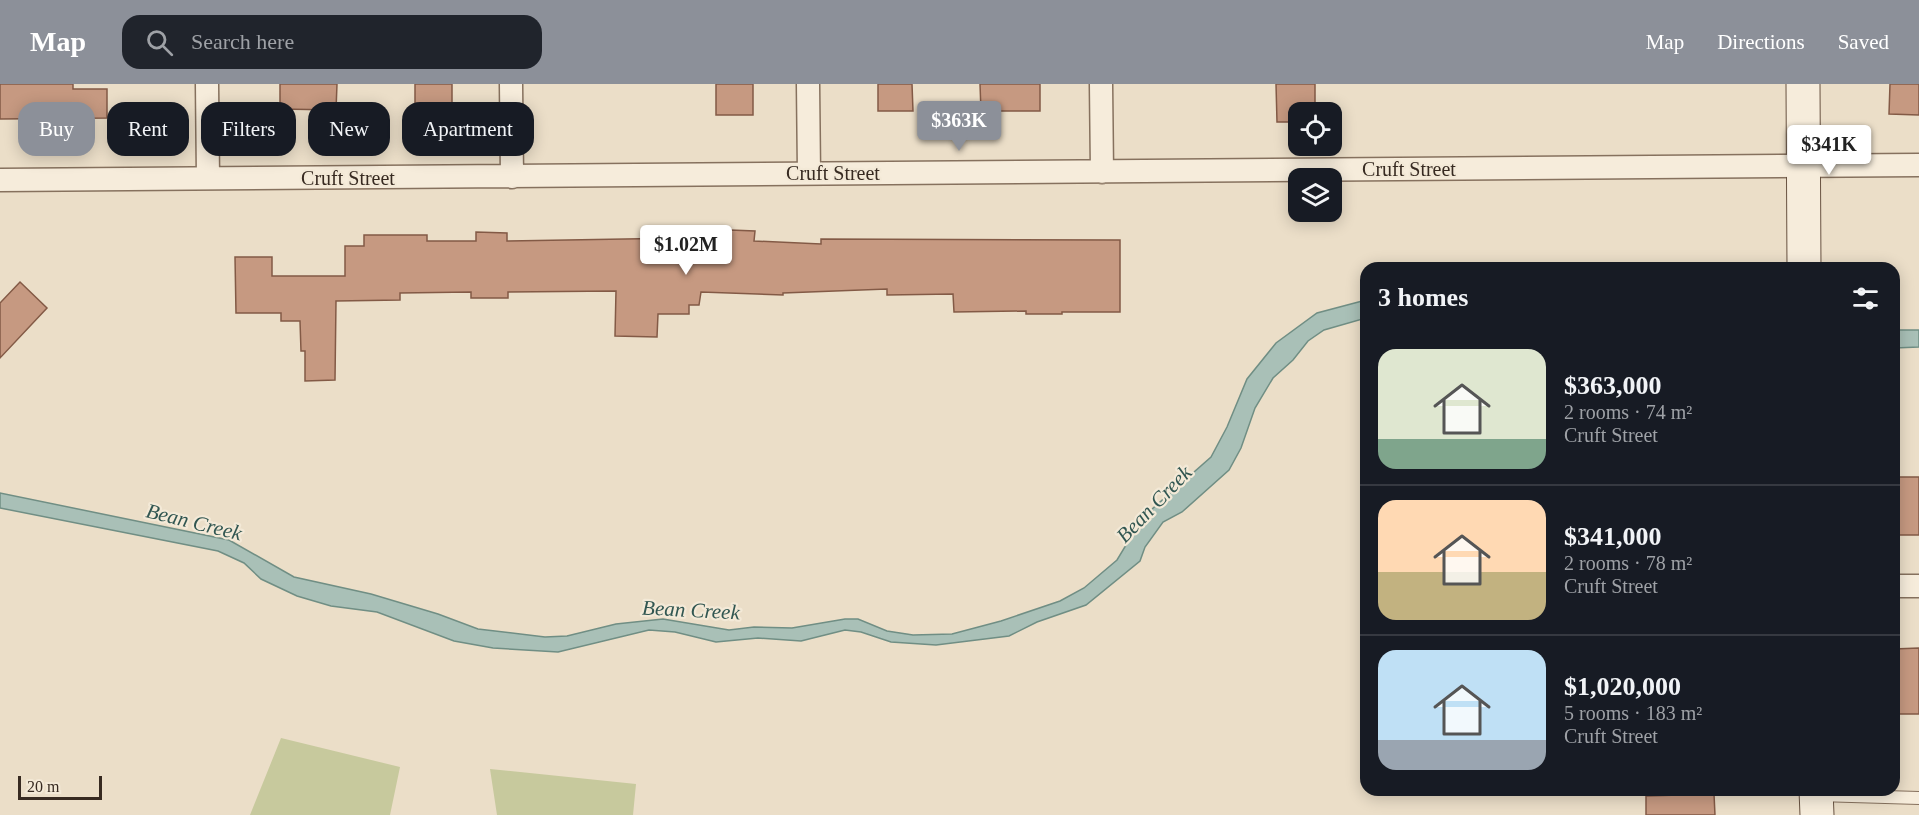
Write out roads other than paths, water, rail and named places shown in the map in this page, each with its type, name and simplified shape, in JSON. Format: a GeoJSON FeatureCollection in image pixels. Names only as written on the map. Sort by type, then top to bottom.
{"type":"FeatureCollection","features":[{"type":"Feature","properties":{"kind":"street"},"geometry":{"type":"LineString","coordinates":[[207,84],[208,178]]}},
{"type":"Feature","properties":{"kind":"street"},"geometry":{"type":"LineString","coordinates":[[511,84],[512,177]]}},
{"type":"Feature","properties":{"kind":"street"},"geometry":{"type":"LineString","coordinates":[[808,84],[809,173]]}},
{"type":"Feature","properties":{"kind":"street"},"geometry":{"type":"LineString","coordinates":[[1101,84],[1102,172]]}},
{"type":"Feature","properties":{"kind":"street"},"geometry":{"type":"LineString","coordinates":[[1803,84],[1804,262]]}},
{"type":"Feature","properties":{"kind":"street","name":"Cruft Street"},"geometry":{"type":"LineString","coordinates":[[0,180],[1919,165]]}},
{"type":"Feature","properties":{"kind":"street"},"geometry":{"type":"LineString","coordinates":[[1900,586],[1919,586]]}},
{"type":"Feature","properties":{"kind":"lane"},"geometry":{"type":"LineString","coordinates":[[1816,800],[1919,798]]}},
{"type":"Feature","properties":{"kind":"water label","name":"Bean Creek"},"geometry":{"type":"Point","coordinates":[1154,504]}},
{"type":"Feature","properties":{"kind":"water label","name":"Bean Creek"},"geometry":{"type":"Point","coordinates":[194,522]}},
{"type":"Feature","properties":{"kind":"water label","name":"Bean Creek"},"geometry":{"type":"Point","coordinates":[691,610]}}]}
